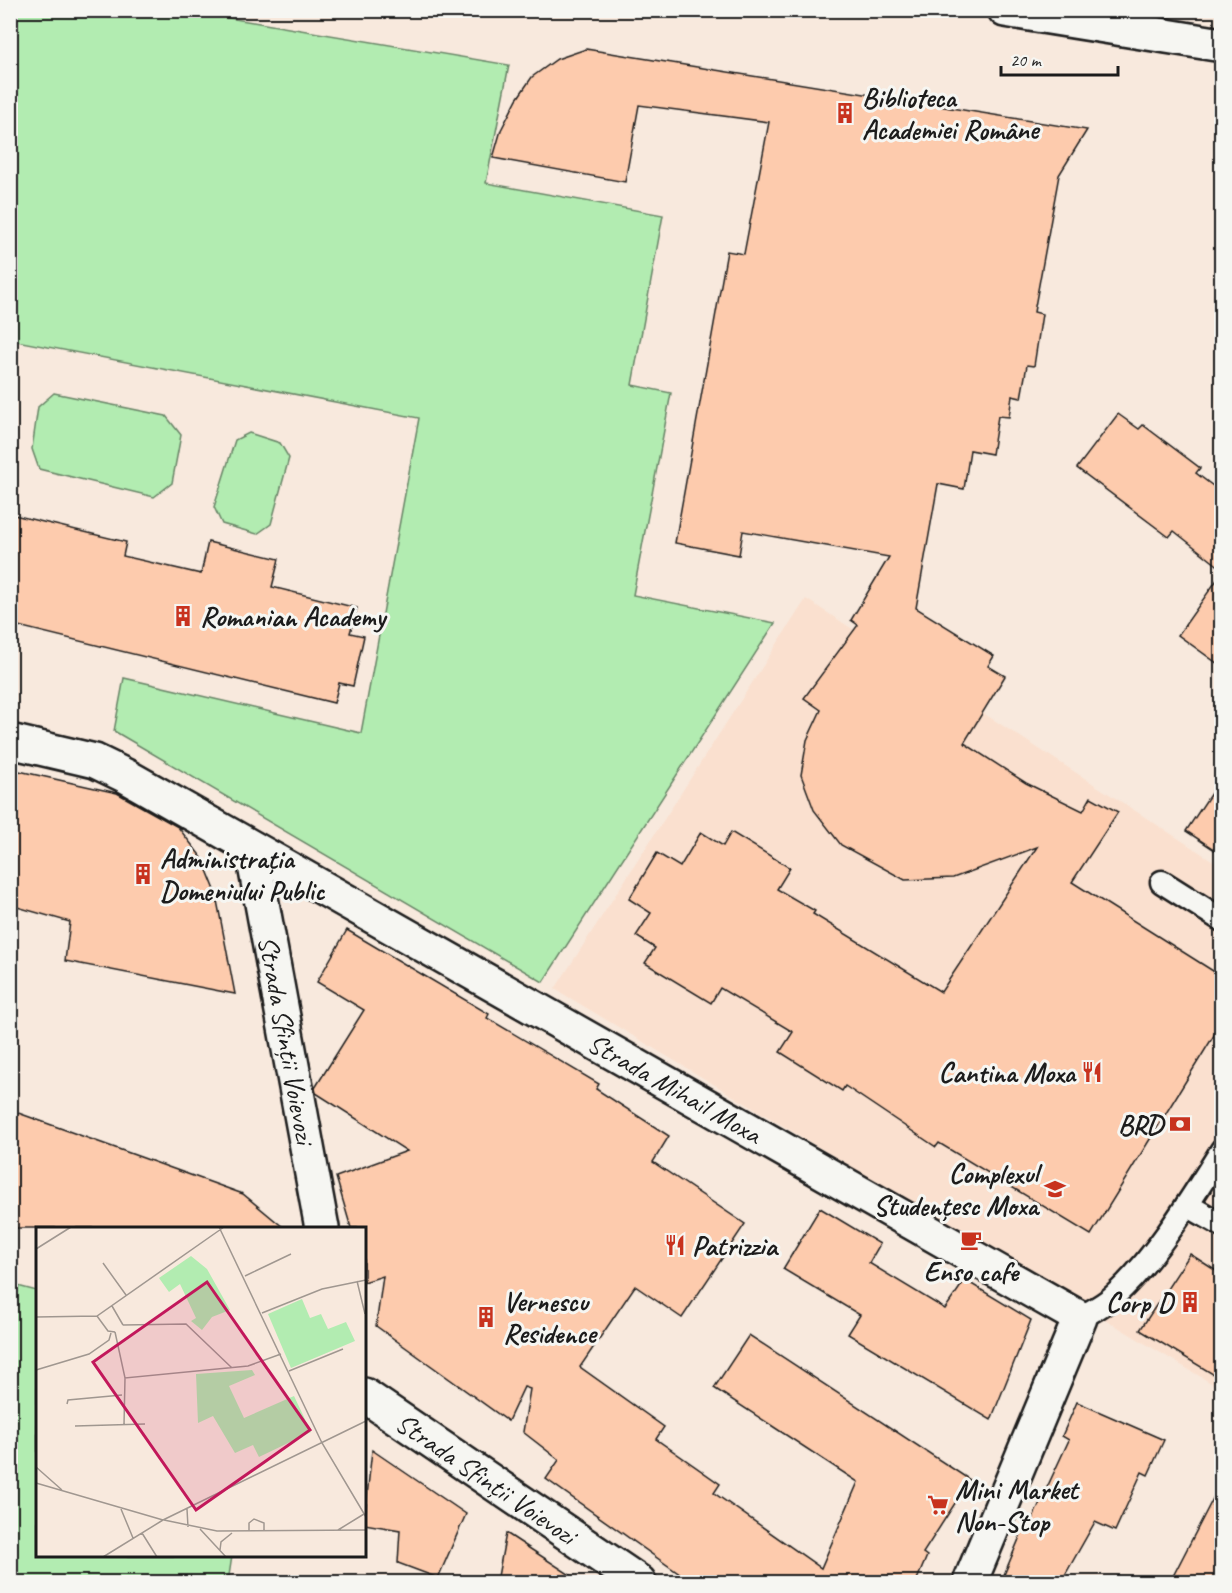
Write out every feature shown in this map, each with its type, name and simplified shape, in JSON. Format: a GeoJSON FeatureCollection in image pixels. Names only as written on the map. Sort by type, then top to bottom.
{"type":"FeatureCollection","features":[{"type":"Feature","properties":{"kind":"street"},"geometry":{"type":"LineString","coordinates":[[1005,10],[1221,45]]}},
{"type":"Feature","properties":{"kind":"street","name":"Strada Mihail Moxa"},"geometry":{"type":"LineString","coordinates":[[10,741],[95,761],[126,776],[1080,1318]]}},
{"type":"Feature","properties":{"kind":"street","name":"Strada Sfinții Voievozi"},"geometry":{"type":"LineString","coordinates":[[252,849],[322,1227]]}},
{"type":"Feature","properties":{"kind":"street"},"geometry":{"type":"LineString","coordinates":[[970,1582],[1080,1318]]}},
{"type":"Feature","properties":{"kind":"street","name":"Strada Sfinții Voievozi"},"geometry":{"type":"LineString","coordinates":[[366,1396],[639,1582]]}},
{"type":"Feature","properties":{"kind":"lane"},"geometry":{"type":"LineString","coordinates":[[1162,882],[1221,920]]}},
{"type":"Feature","properties":{"kind":"lane"},"geometry":{"type":"LineString","coordinates":[[1080,1318],[1114,1296],[1187,1205],[1221,1150]]}},
{"type":"Feature","properties":{"kind":"lane"},"geometry":{"type":"LineString","coordinates":[[1187,1205],[1221,1226]]}},
{"type":"Feature","properties":{"kind":"shaded area","name":"Complexul Studențesc Moxa"},"geometry":{"type":"Polygon","coordinates":[[[806,599],[1221,866],[1221,1389],[555,989],[806,599]]]}},
{"type":"Feature","properties":{"kind":"green space"},"geometry":{"type":"Polygon","coordinates":[[[10,11],[187,11],[509,65],[486,183],[663,215],[632,385],[671,393],[633,595],[775,623],[543,982],[114,731],[124,678],[361,733],[419,418],[11,340],[10,11]]]}},
{"type":"Feature","properties":{"kind":"green space"},"geometry":{"type":"Polygon","coordinates":[[[54,393],[166,416],[181,435],[172,483],[154,497],[39,469],[32,449],[38,407],[54,393]]]}},
{"type":"Feature","properties":{"kind":"green space"},"geometry":{"type":"Polygon","coordinates":[[[249,433],[280,443],[289,458],[271,524],[257,534],[222,524],[214,507],[235,440],[249,433]]]}},
{"type":"Feature","properties":{"kind":"green space"},"geometry":{"type":"Polygon","coordinates":[[[10,1284],[36,1291],[36,1557],[232,1557],[228,1582],[11,1582],[10,1284]]]}},
{"type":"Feature","properties":{"kind":"building"},"geometry":{"type":"Polygon","coordinates":[[[586,49],[1087,130],[1059,175],[1034,312],[1042,314],[1034,366],[1027,365],[1021,398],[1012,396],[1009,417],[998,416],[992,454],[970,450],[964,489],[938,484],[916,608],[994,656],[988,666],[1005,676],[964,743],[1026,783],[1083,811],[1091,797],[1118,812],[1072,882],[1221,976],[1221,1024],[1091,1235],[939,1143],[936,1147],[845,1086],[842,1091],[780,1052],[793,1032],[720,988],[711,1003],[645,963],[655,948],[636,936],[651,913],[629,899],[657,853],[680,867],[701,832],[723,846],[731,832],[790,868],[777,889],[815,911],[813,914],[941,992],[1037,847],[953,878],[905,880],[841,845],[814,810],[801,775],[807,740],[821,710],[804,698],[858,625],[851,620],[889,557],[743,531],[739,555],[675,543],[727,251],[744,254],[769,122],[639,105],[625,182],[493,158],[501,130],[517,99],[532,77],[557,59],[586,49]]]}},
{"type":"Feature","properties":{"kind":"building"},"geometry":{"type":"Polygon","coordinates":[[[1118,414],[1139,429],[1143,425],[1200,468],[1196,473],[1221,492],[1221,568],[1174,531],[1169,537],[1077,468],[1118,414]]]}},
{"type":"Feature","properties":{"kind":"building","name":"Romanian Academy"},"geometry":{"type":"Polygon","coordinates":[[[10,514],[126,542],[123,556],[201,574],[208,542],[279,559],[272,587],[357,608],[350,633],[364,636],[353,686],[339,683],[334,703],[10,624],[10,514]]]}},
{"type":"Feature","properties":{"kind":"building"},"geometry":{"type":"Polygon","coordinates":[[[1221,574],[1221,666],[1178,635],[1221,574]]]}},
{"type":"Feature","properties":{"kind":"building","name":"Administrația Domeniului Public"},"geometry":{"type":"Polygon","coordinates":[[[10,769],[117,793],[178,827],[202,858],[215,890],[235,994],[65,961],[70,922],[10,905],[10,769]]]}},
{"type":"Feature","properties":{"kind":"building"},"geometry":{"type":"Polygon","coordinates":[[[1221,778],[1221,854],[1186,831],[1221,778]]]}},
{"type":"Feature","properties":{"kind":"building"},"geometry":{"type":"Polygon","coordinates":[[[347,930],[489,1014],[487,1018],[599,1084],[596,1089],[669,1136],[653,1162],[745,1224],[682,1318],[635,1286],[580,1367],[664,1427],[656,1439],[720,1484],[714,1493],[821,1568],[858,1482],[714,1388],[749,1335],[970,1480],[923,1553],[927,1556],[916,1582],[691,1582],[546,1479],[559,1460],[523,1432],[530,1389],[524,1387],[508,1421],[376,1326],[383,1276],[366,1281],[366,1227],[351,1227],[336,1177],[407,1151],[316,1093],[315,1088],[364,1010],[317,982],[347,930]]]}},
{"type":"Feature","properties":{"kind":"building"},"geometry":{"type":"Polygon","coordinates":[[[10,1110],[243,1194],[283,1227],[36,1227],[10,1228],[10,1110]]]}},
{"type":"Feature","properties":{"kind":"building"},"geometry":{"type":"Polygon","coordinates":[[[820,1208],[880,1244],[869,1263],[945,1309],[965,1280],[1031,1320],[991,1420],[848,1334],[860,1315],[783,1269],[820,1208]]]}},
{"type":"Feature","properties":{"kind":"building","name":"Corp D"},"geometry":{"type":"Polygon","coordinates":[[[1190,1254],[1221,1274],[1221,1379],[1140,1330],[1190,1254]]]}},
{"type":"Feature","properties":{"kind":"building"},"geometry":{"type":"Polygon","coordinates":[[[1077,1402],[1164,1440],[1148,1475],[1142,1472],[1115,1531],[1095,1522],[1061,1582],[1001,1582],[1027,1520],[1031,1522],[1069,1440],[1062,1436],[1077,1402]]]}},
{"type":"Feature","properties":{"kind":"building"},"geometry":{"type":"Polygon","coordinates":[[[372,1450],[466,1514],[438,1578],[398,1563],[400,1530],[366,1524],[372,1450]]]}},
{"type":"Feature","properties":{"kind":"building"},"geometry":{"type":"Polygon","coordinates":[[[1221,1483],[1221,1582],[1170,1582],[1221,1483]]]}},
{"type":"Feature","properties":{"kind":"building"},"geometry":{"type":"Polygon","coordinates":[[[506,1533],[581,1582],[497,1582],[506,1533]]]}},
{"type":"Feature","properties":{"kind":"place","name":"Biblioteca Academiei Române"},"geometry":{"type":"Point","coordinates":[845,113]}},
{"type":"Feature","properties":{"kind":"place","name":"Romanian Academy"},"geometry":{"type":"Point","coordinates":[183,616]}},
{"type":"Feature","properties":{"kind":"place","name":"Administrația Domeniului Public"},"geometry":{"type":"Point","coordinates":[143,874]}},
{"type":"Feature","properties":{"kind":"place","name":"Cantina Moxa"},"geometry":{"type":"Point","coordinates":[1092,1072]}},
{"type":"Feature","properties":{"kind":"place","name":"BRD"},"geometry":{"type":"Point","coordinates":[1180,1124]}},
{"type":"Feature","properties":{"kind":"place","name":"Complexul Studențesc Moxa"},"geometry":{"type":"Point","coordinates":[1055,1189]}},
{"type":"Feature","properties":{"kind":"place","name":"Enso cafe"},"geometry":{"type":"Point","coordinates":[971,1240]}},
{"type":"Feature","properties":{"kind":"place","name":"Patrizzia"},"geometry":{"type":"Point","coordinates":[675,1245]}},
{"type":"Feature","properties":{"kind":"place","name":"Corp D"},"geometry":{"type":"Point","coordinates":[1190,1302]}},
{"type":"Feature","properties":{"kind":"place","name":"Vernescu Residence"},"geometry":{"type":"Point","coordinates":[486,1317]}},
{"type":"Feature","properties":{"kind":"place","name":"Mini Market Non-Stop"},"geometry":{"type":"Point","coordinates":[938,1505]}}]}
